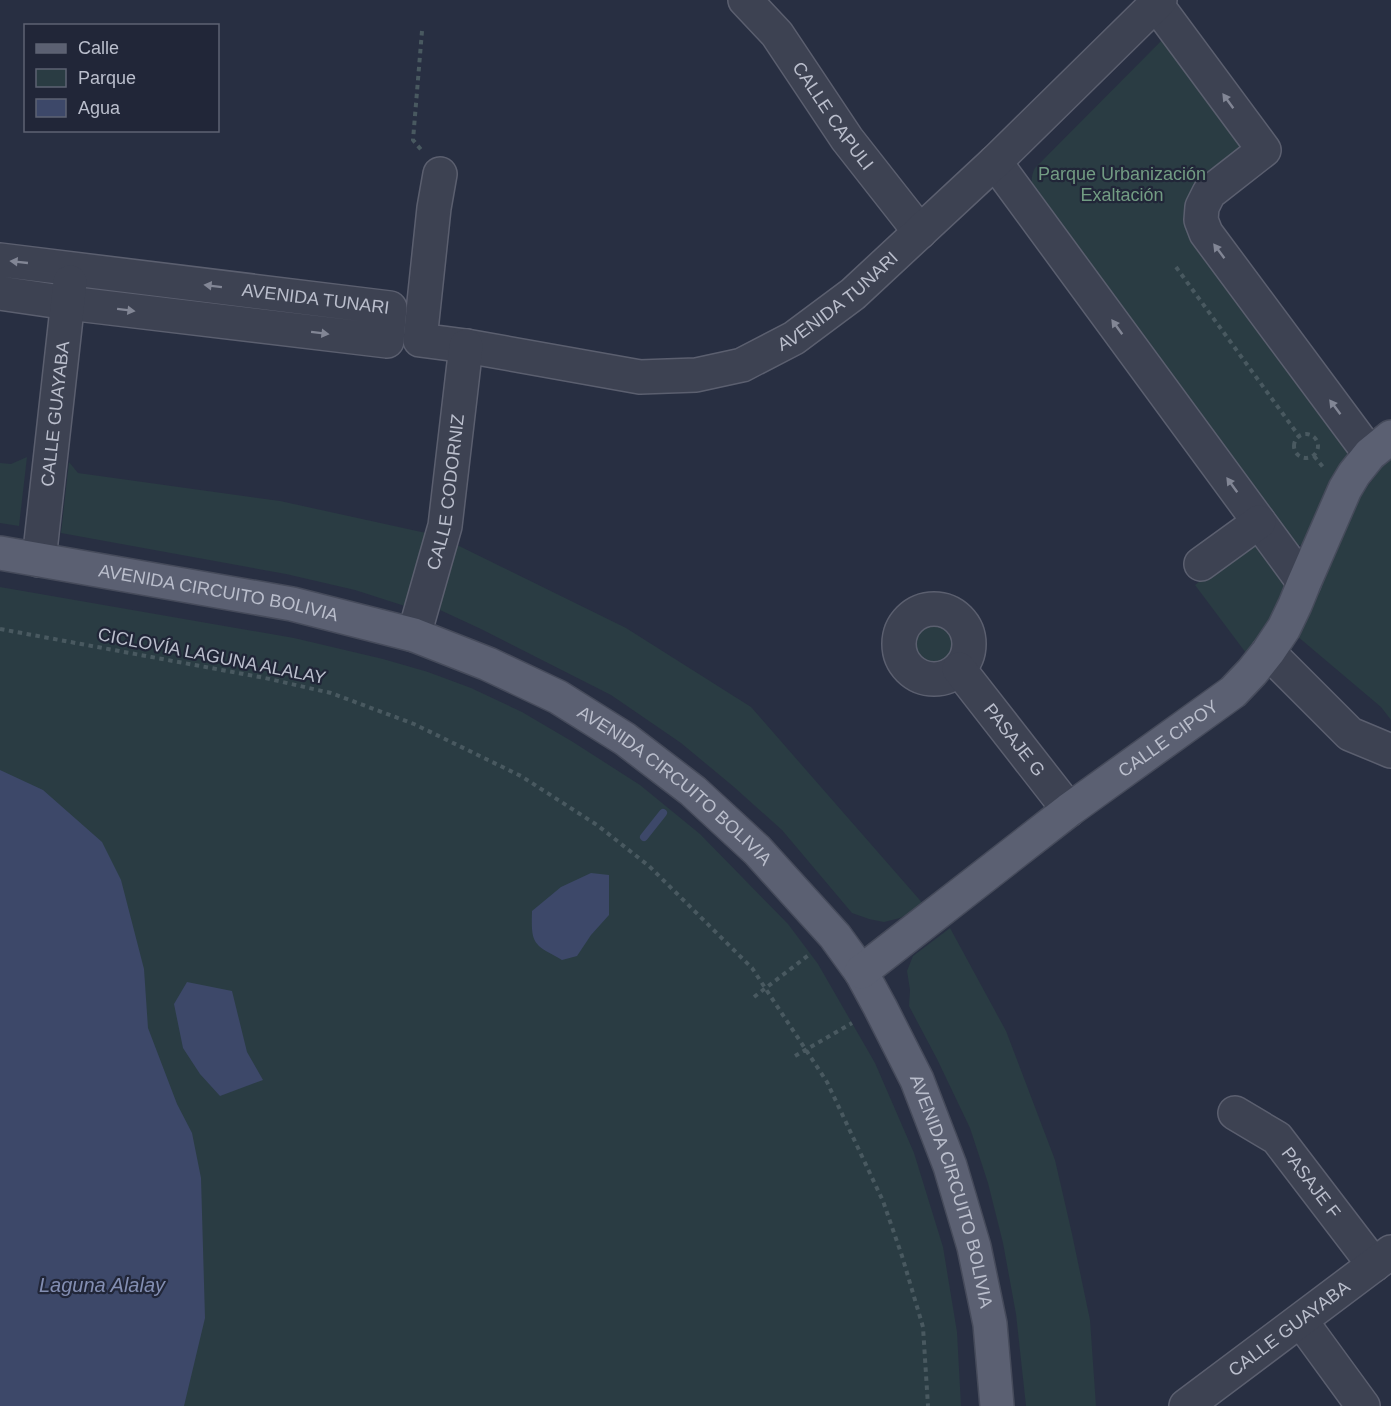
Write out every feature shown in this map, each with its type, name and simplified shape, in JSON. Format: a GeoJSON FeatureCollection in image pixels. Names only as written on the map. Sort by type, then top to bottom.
{"type":"FeatureCollection","features":[{"type":"Feature","properties":{"kind":"main road","name":"CALLE CIPOY"},"geometry":{"type":"LineString","coordinates":[[861,972],[1069,810],[1233,692],[1268,652],[1288,620],[1345,489],[1354,474],[1381,446]]}},
{"type":"Feature","properties":{"kind":"main road","name":"AVENIDA CIRCUITO BOLIVIA"},"geometry":{"type":"LineString","coordinates":[[0,553],[291,603],[414,635],[488,664],[558,697],[625,739],[693,791],[757,850],[835,936],[861,972],[917,1080],[950,1166],[974,1247],[990,1324],[997,1406]]}},
{"type":"Feature","properties":{"kind":"street","name":"CALLE CAPULI"},"geometry":{"type":"LineString","coordinates":[[744,0],[777,34],[847,139],[920,232]]}},
{"type":"Feature","properties":{"kind":"street","name":"AVENIDA TUNARI"},"geometry":{"type":"LineString","coordinates":[[440,174],[434,208],[420,340],[640,377],[696,375],[742,365],[794,338],[854,294],[995,162],[1158,2]]}},
{"type":"Feature","properties":{"kind":"street"},"geometry":{"type":"LineString","coordinates":[[1158,2],[1264,150],[1209,193],[1202,207],[1201,220],[1206,233],[1381,446]]}},
{"type":"Feature","properties":{"kind":"street"},"geometry":{"type":"LineString","coordinates":[[995,162],[1304,583]]}},
{"type":"Feature","properties":{"kind":"street","name":"AVENIDA TUNARI"},"geometry":{"type":"LineString","coordinates":[[0,260],[390,308],[387,341],[0,293]]}},
{"type":"Feature","properties":{"kind":"street","name":"CALLE GUAYABA"},"geometry":{"type":"LineString","coordinates":[[39,560],[72,268]]}},
{"type":"Feature","properties":{"kind":"street","name":"CALLE CODORNIZ"},"geometry":{"type":"LineString","coordinates":[[414,635],[445,526],[466,346]]}},
{"type":"Feature","properties":{"kind":"street"},"geometry":{"type":"LineString","coordinates":[[1201,564],[1259,522]]}},
{"type":"Feature","properties":{"kind":"street"},"geometry":{"type":"LineString","coordinates":[[1268,652],[1350,734],[1391,751]]}},
{"type":"Feature","properties":{"kind":"street","name":"PASAJE G"},"geometry":{"type":"LineString","coordinates":[[959,669],[1069,810]]}},
{"type":"Feature","properties":{"kind":"street","name":"PASAJE F"},"geometry":{"type":"LineString","coordinates":[[1235,1113],[1277,1138],[1383,1259]]}},
{"type":"Feature","properties":{"kind":"street","name":"CALLE GUAYABA"},"geometry":{"type":"LineString","coordinates":[[1186,1406],[1383,1259]]}},
{"type":"Feature","properties":{"kind":"street"},"geometry":{"type":"LineString","coordinates":[[1300,1321],[1363,1406]]}},
{"type":"Feature","properties":{"kind":"path"},"geometry":{"type":"LineString","coordinates":[[422,31],[413,140],[440,174]]}},
{"type":"Feature","properties":{"kind":"path"},"geometry":{"type":"LineString","coordinates":[[1176,267],[1299,436]]}},
{"type":"Feature","properties":{"kind":"path"},"geometry":{"type":"LineString","coordinates":[[1307,434],[1315,437],[1319,445],[1314,456],[1305,459],[1298,456],[1294,448],[1299,436],[1307,434]]}},
{"type":"Feature","properties":{"kind":"path","name":"CICLOVÍA LAGUNA ALALAY"},"geometry":{"type":"LineString","coordinates":[[0,629],[265,678],[331,693],[414,724],[521,776],[597,825],[649,866],[752,968],[827,1082],[883,1201],[902,1256],[923,1327],[928,1406]]}},
{"type":"Feature","properties":{"kind":"path"},"geometry":{"type":"LineString","coordinates":[[754,997],[810,954]]}},
{"type":"Feature","properties":{"kind":"path"},"geometry":{"type":"LineString","coordinates":[[795,1056],[852,1023]]}},
{"type":"Feature","properties":{"kind":"green space","name":"Parque Urbanización Exaltación"},"geometry":{"type":"Polygon","coordinates":[[[1166,36],[1247,148],[1197,192],[1354,456],[1333,480],[1313,520],[1306,542],[1302,545],[1293,541],[1033,189],[1032,178],[1035,168],[1166,36]]]}},
{"type":"Feature","properties":{"kind":"green space"},"geometry":{"type":"Polygon","coordinates":[[[27,457],[19,526],[0,523],[0,463],[11,464],[27,457]]]}},
{"type":"Feature","properties":{"kind":"green space"},"geometry":{"type":"Polygon","coordinates":[[[1391,457],[1391,720],[1381,707],[1297,636],[1362,494],[1391,457]]]}},
{"type":"Feature","properties":{"kind":"green space"},"geometry":{"type":"Polygon","coordinates":[[[69,462],[78,473],[280,501],[426,533],[411,608],[355,590],[286,574],[61,533],[69,462]]]}},
{"type":"Feature","properties":{"kind":"green space"},"geometry":{"type":"Polygon","coordinates":[[[1259,543],[1285,578],[1285,592],[1249,657],[1195,585],[1240,550],[1259,543]]]}},
{"type":"Feature","properties":{"kind":"green space"},"geometry":{"type":"Polygon","coordinates":[[[455,544],[626,628],[751,707],[925,906],[900,918],[884,922],[852,913],[782,830],[681,743],[611,695],[440,610],[455,544]]]}},
{"type":"Feature","properties":{"kind":"green space"},"geometry":{"type":"Polygon","coordinates":[[[0,587],[294,638],[428,672],[471,688],[522,712],[573,742],[640,785],[700,834],[788,924],[818,964],[875,1063],[914,1153],[943,1247],[957,1332],[961,1406],[0,1406],[0,587]]]}},
{"type":"Feature","properties":{"kind":"green space"},"geometry":{"type":"Polygon","coordinates":[[[933,625],[941,626],[948,631],[953,638],[953,654],[948,661],[941,666],[933,667],[925,666],[918,661],[913,654],[912,646],[913,638],[918,631],[925,626],[933,625]]]}},
{"type":"Feature","properties":{"kind":"green space"},"geometry":{"type":"Polygon","coordinates":[[[950,928],[1006,1031],[1055,1160],[1090,1320],[1096,1406],[1026,1406],[1016,1314],[1003,1243],[988,1183],[970,1128],[909,1006],[910,990],[907,971],[913,956],[950,928]]]}},
{"type":"Feature","properties":{"kind":"water","name":"Laguna Alalay"},"geometry":{"type":"Polygon","coordinates":[[[0,770],[43,790],[102,842],[121,880],[144,969],[148,1028],[177,1104],[192,1133],[201,1178],[205,1318],[184,1406],[0,1406],[0,770]]]}},
{"type":"Feature","properties":{"kind":"water"},"geometry":{"type":"Polygon","coordinates":[[[591,873],[609,875],[609,915],[591,935],[577,956],[562,960],[536,942],[532,931],[532,911],[561,887],[591,873]]]}},
{"type":"Feature","properties":{"kind":"water"},"geometry":{"type":"Polygon","coordinates":[[[187,982],[232,991],[247,1052],[263,1080],[220,1096],[200,1074],[183,1048],[174,1004],[187,982]]]}},
{"type":"Feature","properties":{"kind":"waterway"},"geometry":{"type":"LineString","coordinates":[[644,837],[663,813]]}}]}
